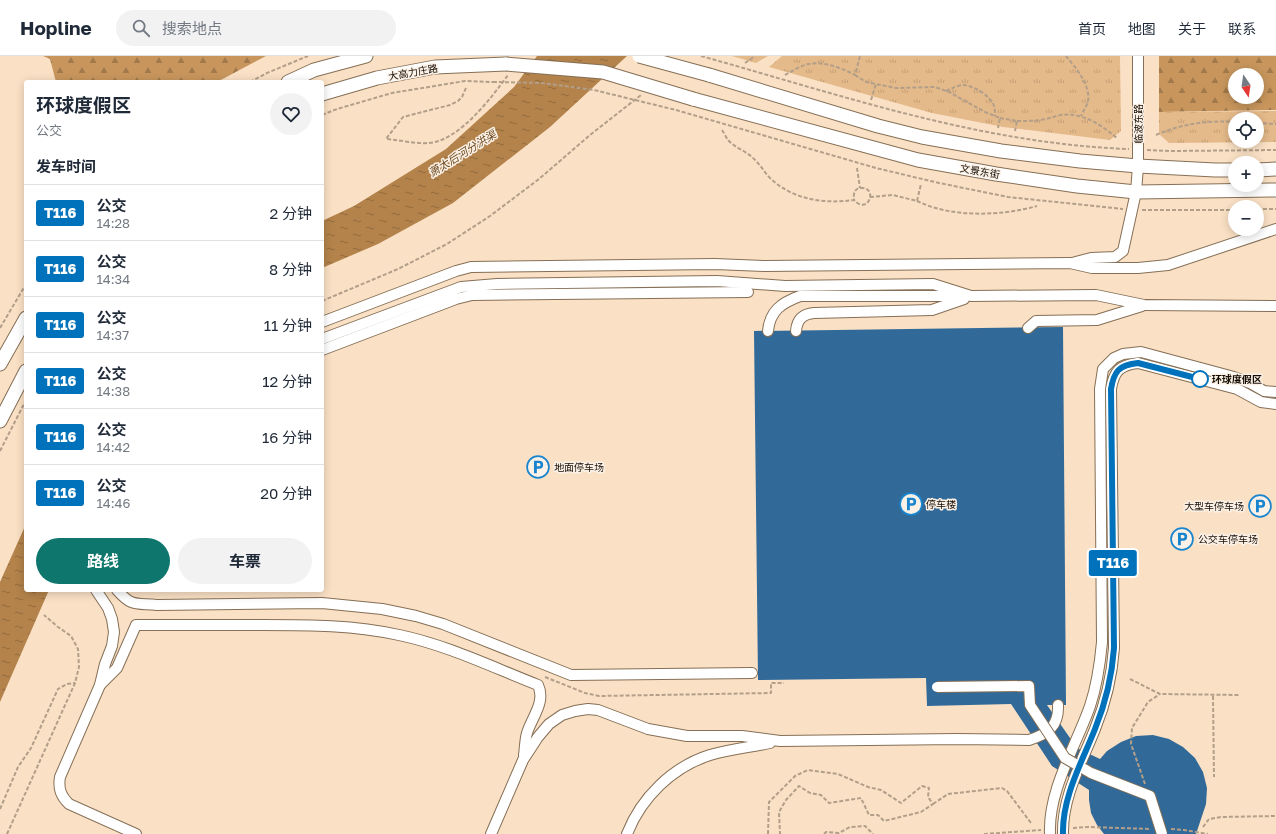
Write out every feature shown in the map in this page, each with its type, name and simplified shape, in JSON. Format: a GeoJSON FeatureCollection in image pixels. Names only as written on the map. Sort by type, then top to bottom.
{"type":"FeatureCollection","features":[{"type":"Feature","properties":{"kind":"main road"},"geometry":{"type":"LineString","coordinates":[[292,80],[314,70],[366,56]]}},
{"type":"Feature","properties":{"kind":"main road"},"geometry":{"type":"LineString","coordinates":[[639,56],[709,75],[878,126],[922,137],[1000,151],[1080,161],[1138,166],[1228,170]]}},
{"type":"Feature","properties":{"kind":"main road","name":"大高力庄路"},"geometry":{"type":"LineString","coordinates":[[324,93],[377,78],[467,61],[508,68]]}},
{"type":"Feature","properties":{"kind":"main road","name":"文景东街"},"geometry":{"type":"LineString","coordinates":[[508,68],[603,72],[692,99],[918,160],[1033,180],[1136,192],[1276,190]]}},
{"type":"Feature","properties":{"kind":"main road"},"geometry":{"type":"LineString","coordinates":[[1264,170],[1276,169]]}},
{"type":"Feature","properties":{"kind":"main road"},"geometry":{"type":"LineString","coordinates":[[0,364],[24,322]]}},
{"type":"Feature","properties":{"kind":"main road"},"geometry":{"type":"LineString","coordinates":[[0,421],[24,375]]}},
{"type":"Feature","properties":{"kind":"street","name":"临波东路"},"geometry":{"type":"LineString","coordinates":[[1070,263],[1091,258],[1115,257],[1123,251],[1136,192],[1138,166],[1138,56]]}},
{"type":"Feature","properties":{"kind":"street"},"geometry":{"type":"LineString","coordinates":[[324,321],[456,271],[471,267],[700,264],[764,266],[1070,263],[1092,268],[1138,268],[1168,266],[1276,229]]}},
{"type":"Feature","properties":{"kind":"street"},"geometry":{"type":"LineString","coordinates":[[324,338],[461,287],[477,284],[717,281],[785,286],[933,284],[972,296]]}},
{"type":"Feature","properties":{"kind":"street"},"geometry":{"type":"LineString","coordinates":[[324,349],[456,299],[472,295],[748,292]]}},
{"type":"Feature","properties":{"kind":"street"},"geometry":{"type":"LineString","coordinates":[[768,331],[769,322],[779,307],[788,300],[800,296],[1096,295],[1144,305],[1276,306]]}},
{"type":"Feature","properties":{"kind":"street"},"geometry":{"type":"LineString","coordinates":[[796,331],[799,319],[805,314],[932,310],[972,296]]}},
{"type":"Feature","properties":{"kind":"street"},"geometry":{"type":"LineString","coordinates":[[1028,328],[1036,321],[1097,320],[1144,305]]}},
{"type":"Feature","properties":{"kind":"street"},"geometry":{"type":"LineString","coordinates":[[1050,832],[1052,812],[1062,774],[1089,707],[1100,666],[1102,642],[1100,389],[1103,369],[1114,358],[1132,352],[1141,352],[1234,376],[1264,391],[1276,392]]}},
{"type":"Feature","properties":{"kind":"street"},"geometry":{"type":"LineString","coordinates":[[1063,831],[1062,822],[1076,774],[1096,728],[1107,694],[1112,669],[1114,648],[1111,397],[1113,379],[1116,372],[1122,367],[1138,363],[1237,389],[1261,402],[1276,404]]}},
{"type":"Feature","properties":{"kind":"street"},"geometry":{"type":"LineString","coordinates":[[97,592],[108,608],[112,619],[114,632],[112,646],[105,664],[100,685],[60,777],[60,792],[63,799],[69,804],[136,834]]}},
{"type":"Feature","properties":{"kind":"street"},"geometry":{"type":"LineString","coordinates":[[119,592],[132,603],[322,603],[382,609],[416,616],[443,624],[571,675],[752,673]]}},
{"type":"Feature","properties":{"kind":"street"},"geometry":{"type":"LineString","coordinates":[[100,685],[117,668],[136,625],[332,626],[399,635],[430,643],[538,685],[541,692],[541,701],[527,733],[523,760]]}},
{"type":"Feature","properties":{"kind":"street"},"geometry":{"type":"LineString","coordinates":[[937,687],[1029,686],[1030,705],[1066,758],[1091,773],[1150,796],[1162,831]]}},
{"type":"Feature","properties":{"kind":"street"},"geometry":{"type":"LineString","coordinates":[[491,834],[523,760],[538,737],[549,724],[562,715],[575,711],[588,709],[598,710],[648,729],[687,736],[742,736],[780,741],[957,739],[1029,740],[1040,736],[1056,722],[1058,705]]}},
{"type":"Feature","properties":{"kind":"street"},"geometry":{"type":"LineString","coordinates":[[627,834],[632,821],[651,794],[668,778],[688,764],[710,755],[780,741]]}},
{"type":"Feature","properties":{"kind":"path"},"geometry":{"type":"LineString","coordinates":[[254,80],[266,73],[308,56]]}},
{"type":"Feature","properties":{"kind":"path"},"geometry":{"type":"LineString","coordinates":[[701,56],[884,108],[949,124],[1034,140],[1110,148],[1172,151],[1276,150]]}},
{"type":"Feature","properties":{"kind":"path"},"geometry":{"type":"LineString","coordinates":[[745,63],[755,56]]}},
{"type":"Feature","properties":{"kind":"path"},"geometry":{"type":"LineString","coordinates":[[855,75],[860,56]]}},
{"type":"Feature","properties":{"kind":"path"},"geometry":{"type":"LineString","coordinates":[[1066,56],[1080,74],[1087,92],[1088,101],[1081,116]]}},
{"type":"Feature","properties":{"kind":"path"},"geometry":{"type":"LineString","coordinates":[[785,75],[805,65],[821,63],[841,68],[866,82],[896,88],[935,87],[1000,118],[1017,121],[1035,121],[1060,115],[1081,116],[1105,129],[1117,138]]}},
{"type":"Feature","properties":{"kind":"path"},"geometry":{"type":"LineString","coordinates":[[466,88],[462,97],[450,105],[404,117],[386,139],[429,143],[439,141],[456,131],[481,111],[508,68]]}},
{"type":"Feature","properties":{"kind":"path"},"geometry":{"type":"LineString","coordinates":[[324,114],[392,93],[465,81],[542,83],[594,90],[676,110]]}},
{"type":"Feature","properties":{"kind":"path"},"geometry":{"type":"LineString","coordinates":[[871,100],[876,84]]}},
{"type":"Feature","properties":{"kind":"path"},"geometry":{"type":"LineString","coordinates":[[946,91],[956,86],[963,85],[974,88],[992,101],[995,116]]}},
{"type":"Feature","properties":{"kind":"path"},"geometry":{"type":"LineString","coordinates":[[324,300],[398,269],[447,244],[484,220],[539,179],[590,135],[647,91]]}},
{"type":"Feature","properties":{"kind":"path"},"geometry":{"type":"LineString","coordinates":[[998,128],[1000,118]]}},
{"type":"Feature","properties":{"kind":"path"},"geometry":{"type":"LineString","coordinates":[[1015,131],[1017,121]]}},
{"type":"Feature","properties":{"kind":"path"},"geometry":{"type":"LineString","coordinates":[[1156,135],[1171,128],[1196,123],[1228,122]]}},
{"type":"Feature","properties":{"kind":"path"},"geometry":{"type":"LineString","coordinates":[[1264,123],[1276,124]]}},
{"type":"Feature","properties":{"kind":"path"},"geometry":{"type":"LineString","coordinates":[[722,130],[729,140],[754,158],[771,179],[781,187],[796,195],[826,202],[854,200]]}},
{"type":"Feature","properties":{"kind":"path"},"geometry":{"type":"LineString","coordinates":[[857,168],[860,188]]}},
{"type":"Feature","properties":{"kind":"path"},"geometry":{"type":"LineString","coordinates":[[917,201],[921,184]]}},
{"type":"Feature","properties":{"kind":"path"},"geometry":{"type":"LineString","coordinates":[[860,188],[866,189],[870,192],[869,201],[866,204],[861,205],[854,200],[854,191],[860,188]]}},
{"type":"Feature","properties":{"kind":"path"},"geometry":{"type":"LineString","coordinates":[[870,197],[893,195],[943,209],[982,213],[1004,212],[1037,206]]}},
{"type":"Feature","properties":{"kind":"path"},"geometry":{"type":"LineString","coordinates":[[1264,209],[1276,209]]}},
{"type":"Feature","properties":{"kind":"path"},"geometry":{"type":"LineString","coordinates":[[0,328],[24,287]]}},
{"type":"Feature","properties":{"kind":"path"},"geometry":{"type":"LineString","coordinates":[[0,451],[24,404]]}},
{"type":"Feature","properties":{"kind":"path"},"geometry":{"type":"LineString","coordinates":[[7,834],[75,683],[79,667],[78,649],[71,636],[44,615]]}},
{"type":"Feature","properties":{"kind":"path"},"geometry":{"type":"LineString","coordinates":[[1130,678],[1160,694],[1213,696],[1240,695]]}},
{"type":"Feature","properties":{"kind":"path"},"geometry":{"type":"LineString","coordinates":[[0,809],[1,802],[18,767],[31,748],[58,689],[67,684],[75,683]]}},
{"type":"Feature","properties":{"kind":"path"},"geometry":{"type":"LineString","coordinates":[[692,694],[771,693],[771,683],[784,683]]}},
{"type":"Feature","properties":{"kind":"path"},"geometry":{"type":"LineString","coordinates":[[1150,796],[1131,744],[1132,728],[1148,702],[1160,694]]}},
{"type":"Feature","properties":{"kind":"path"},"geometry":{"type":"LineString","coordinates":[[1213,696],[1214,777]]}},
{"type":"Feature","properties":{"kind":"path"},"geometry":{"type":"LineString","coordinates":[[768,834],[769,802],[795,776],[808,770],[838,774],[868,787],[881,790],[901,803],[922,786],[929,788],[928,797],[933,804]]}},
{"type":"Feature","properties":{"kind":"path"},"geometry":{"type":"LineString","coordinates":[[780,834],[779,812],[786,800],[799,786],[810,793],[821,795],[828,803],[861,798],[869,815],[878,815],[884,820],[921,812],[948,794],[1002,788],[1006,790],[1031,824]]}},
{"type":"Feature","properties":{"kind":"path"},"geometry":{"type":"LineString","coordinates":[[1203,827],[1210,819],[1221,817],[1276,816]]}},
{"type":"Feature","properties":{"kind":"path"},"geometry":{"type":"LineString","coordinates":[[824,834],[826,832],[839,833],[850,827],[865,826],[873,834]]}},
{"type":"Feature","properties":{"kind":"path"},"geometry":{"type":"LineString","coordinates":[[1063,831],[1088,827],[1162,831],[1184,830],[1208,834]]}},
{"type":"Feature","properties":{"kind":"path"},"geometry":{"type":"LineString","coordinates":[[984,834],[1050,832]]}},
{"type":"Feature","properties":{"kind":"green space"},"geometry":{"type":"Polygon","coordinates":[[[43,56],[266,56],[221,80],[55,80],[50,59],[43,56]]]}},
{"type":"Feature","properties":{"kind":"green space"},"geometry":{"type":"Polygon","coordinates":[[[732,56],[768,56],[756,63],[732,56]]]}},
{"type":"Feature","properties":{"kind":"green space"},"geometry":{"type":"Polygon","coordinates":[[[782,56],[1120,56],[1121,131],[1110,140],[1003,127],[932,113],[769,67],[782,56]]]}},
{"type":"Feature","properties":{"kind":"green space"},"geometry":{"type":"Polygon","coordinates":[[[1159,56],[1276,56],[1276,110],[1159,112],[1159,56]]]}},
{"type":"Feature","properties":{"kind":"green space"},"geometry":{"type":"Polygon","coordinates":[[[1276,111],[1276,142],[1264,142],[1264,112],[1228,112],[1228,142],[1169,143],[1159,134],[1159,112],[1276,111]]]}},
{"type":"Feature","properties":{"kind":"water","name":"萧太后河分洪渠"},"geometry":{"type":"Polygon","coordinates":[[[537,56],[627,56],[550,127],[453,203],[378,244],[324,267],[324,220],[354,206],[446,149],[514,87],[537,56]]]}},
{"type":"Feature","properties":{"kind":"water"},"geometry":{"type":"Polygon","coordinates":[[[24,528],[24,592],[48,592],[0,702],[0,582],[24,528]]]}},
{"type":"Feature","properties":{"kind":"building","name":"停车楼"},"geometry":{"type":"Polygon","coordinates":[[[1063,327],[1066,705],[1047,705],[1077,748],[1100,759],[1107,751],[1121,742],[1136,736],[1153,735],[1169,739],[1183,747],[1195,758],[1203,772],[1207,788],[1206,804],[1196,834],[1104,834],[1097,825],[1091,813],[1089,790],[1052,766],[1011,704],[927,706],[926,678],[758,680],[754,331],[1063,327]]]}},
{"type":"Feature","properties":{"kind":"bus line","name":"T116"},"geometry":{"type":"LineString","coordinates":[[1063,834],[1062,822],[1076,774],[1096,728],[1107,694],[1112,669],[1114,648],[1111,389],[1113,379],[1116,372],[1122,367],[1138,363],[1200,379]]}},
{"type":"Feature","properties":{"kind":"place","name":"环球度假区"},"geometry":{"type":"Point","coordinates":[1200,379]}},
{"type":"Feature","properties":{"kind":"place","name":"地面停车场"},"geometry":{"type":"Point","coordinates":[538,467]}},
{"type":"Feature","properties":{"kind":"place","name":"停车楼"},"geometry":{"type":"Point","coordinates":[911,504]}},
{"type":"Feature","properties":{"kind":"place","name":"大型车停车场"},"geometry":{"type":"Point","coordinates":[1260,506]}},
{"type":"Feature","properties":{"kind":"place","name":"公交车停车场"},"geometry":{"type":"Point","coordinates":[1182,539]}}]}
